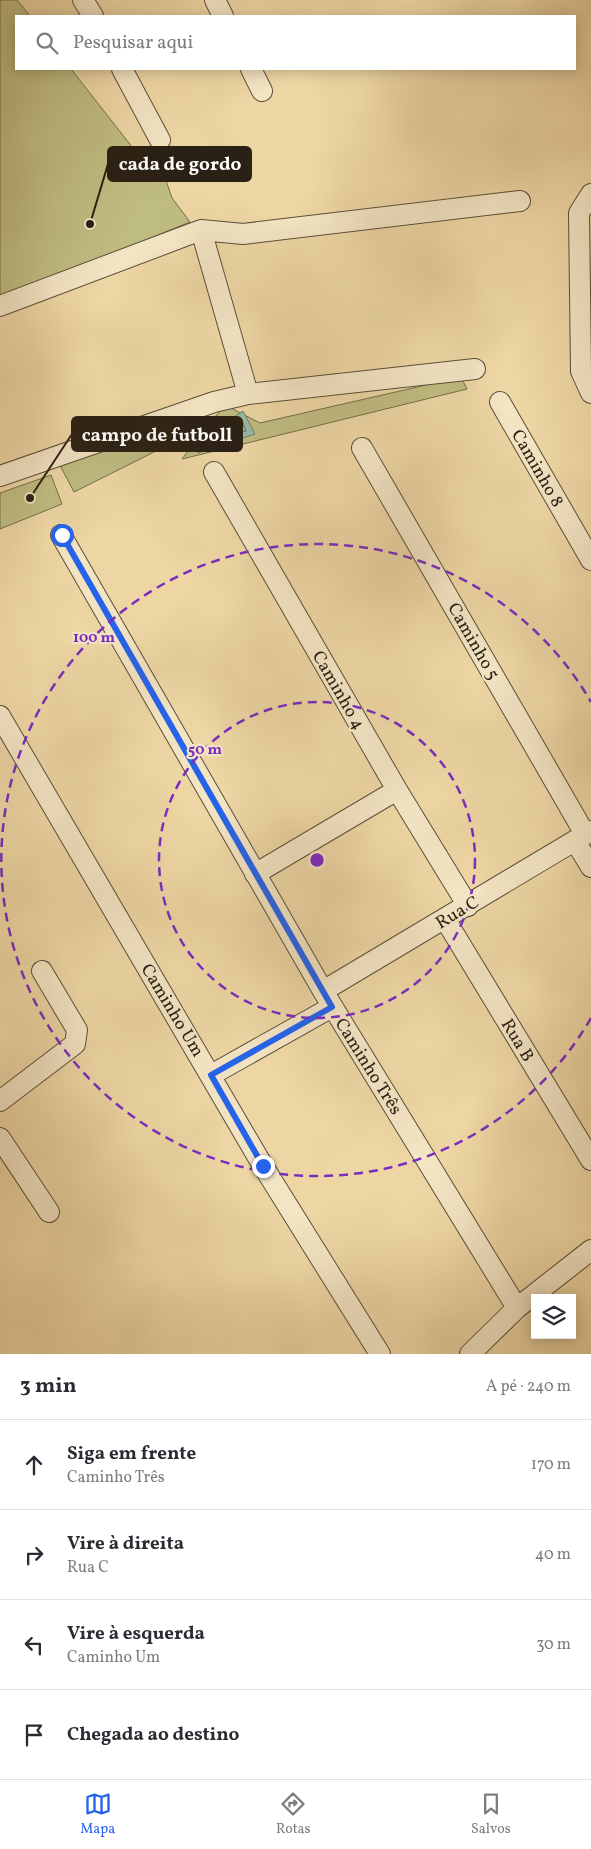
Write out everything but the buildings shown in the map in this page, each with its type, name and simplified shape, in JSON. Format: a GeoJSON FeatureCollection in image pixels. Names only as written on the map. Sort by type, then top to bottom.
{"type":"FeatureCollection","features":[{"type":"Feature","properties":{"kind":"street"},"geometry":{"type":"LineString","coordinates":[[83,0],[92,15]]}},
{"type":"Feature","properties":{"kind":"street"},"geometry":{"type":"LineString","coordinates":[[215,0],[222,15]]}},
{"type":"Feature","properties":{"kind":"street"},"geometry":{"type":"LineString","coordinates":[[252,70],[262,91]]}},
{"type":"Feature","properties":{"kind":"street"},"geometry":{"type":"LineString","coordinates":[[130,71],[160,140]]}},
{"type":"Feature","properties":{"kind":"street"},"geometry":{"type":"LineString","coordinates":[[591,194],[578,213],[586,369],[591,393]]}},
{"type":"Feature","properties":{"kind":"street"},"geometry":{"type":"LineString","coordinates":[[0,306],[201,230],[243,234],[520,201]]}},
{"type":"Feature","properties":{"kind":"street"},"geometry":{"type":"LineString","coordinates":[[201,230],[248,394]]}},
{"type":"Feature","properties":{"kind":"street"},"geometry":{"type":"LineString","coordinates":[[0,476],[214,402],[248,394],[475,369]]}},
{"type":"Feature","properties":{"kind":"street","name":"Caminho 8"},"geometry":{"type":"LineString","coordinates":[[500,402],[591,560]]}},
{"type":"Feature","properties":{"kind":"street","name":"Caminho 5"},"geometry":{"type":"LineString","coordinates":[[362,448],[584,835]]}},
{"type":"Feature","properties":{"kind":"street","name":"Caminho 4"},"geometry":{"type":"LineString","coordinates":[[214,472],[397,790],[468,906]]}},
{"type":"Feature","properties":{"kind":"street","name":"Caminho Três"},"geometry":{"type":"LineString","coordinates":[[62,535],[327,999],[517,1308]]}},
{"type":"Feature","properties":{"kind":"street","name":"Caminho Um"},"geometry":{"type":"LineString","coordinates":[[0,716],[263,1166],[380,1354]]}},
{"type":"Feature","properties":{"kind":"street"},"geometry":{"type":"LineString","coordinates":[[255,874],[397,790]]}},
{"type":"Feature","properties":{"kind":"street"},"geometry":{"type":"LineString","coordinates":[[584,835],[591,867]]}},
{"type":"Feature","properties":{"kind":"street","name":"Rua C"},"geometry":{"type":"LineString","coordinates":[[211,1075],[445,919],[584,835]]}},
{"type":"Feature","properties":{"kind":"street","name":"Rua B"},"geometry":{"type":"LineString","coordinates":[[445,919],[591,1160]]}},
{"type":"Feature","properties":{"kind":"street"},"geometry":{"type":"LineString","coordinates":[[0,1100],[76,1044],[77,1030],[42,971]]}},
{"type":"Feature","properties":{"kind":"street"},"geometry":{"type":"LineString","coordinates":[[0,1138],[49,1212]]}},
{"type":"Feature","properties":{"kind":"street"},"geometry":{"type":"LineString","coordinates":[[470,1354],[517,1308],[591,1250]]}},
{"type":"Feature","properties":{"kind":"shaded area"},"geometry":{"type":"Polygon","coordinates":[[[0,0],[17,0],[29,15],[15,15],[15,70],[72,70],[150,170],[161,166],[172,198],[190,222],[0,299],[0,0]]]}},
{"type":"Feature","properties":{"kind":"shaded area"},"geometry":{"type":"Polygon","coordinates":[[[461,377],[467,389],[182,459],[208,425],[74,492],[55,456],[216,416],[225,405],[260,423],[461,377]]]}},
{"type":"Feature","properties":{"kind":"shaded area"},"geometry":{"type":"Polygon","coordinates":[[[51,475],[62,504],[0,529],[0,493],[51,475]]]}},
{"type":"Feature","properties":{"kind":"water"},"geometry":{"type":"Polygon","coordinates":[[[243,411],[255,434],[198,453],[196,442],[243,411]]]}},
{"type":"Feature","properties":{"kind":"place","name":"cada de gordo"},"geometry":{"type":"Point","coordinates":[90,224]}},
{"type":"Feature","properties":{"kind":"place","name":"campo de futboll"},"geometry":{"type":"Point","coordinates":[30,498]}},
{"type":"Feature","properties":{"kind":"route"},"geometry":{"type":"LineString","coordinates":[[62,535],[332,1007],[211,1075],[263,1166]]}}]}
